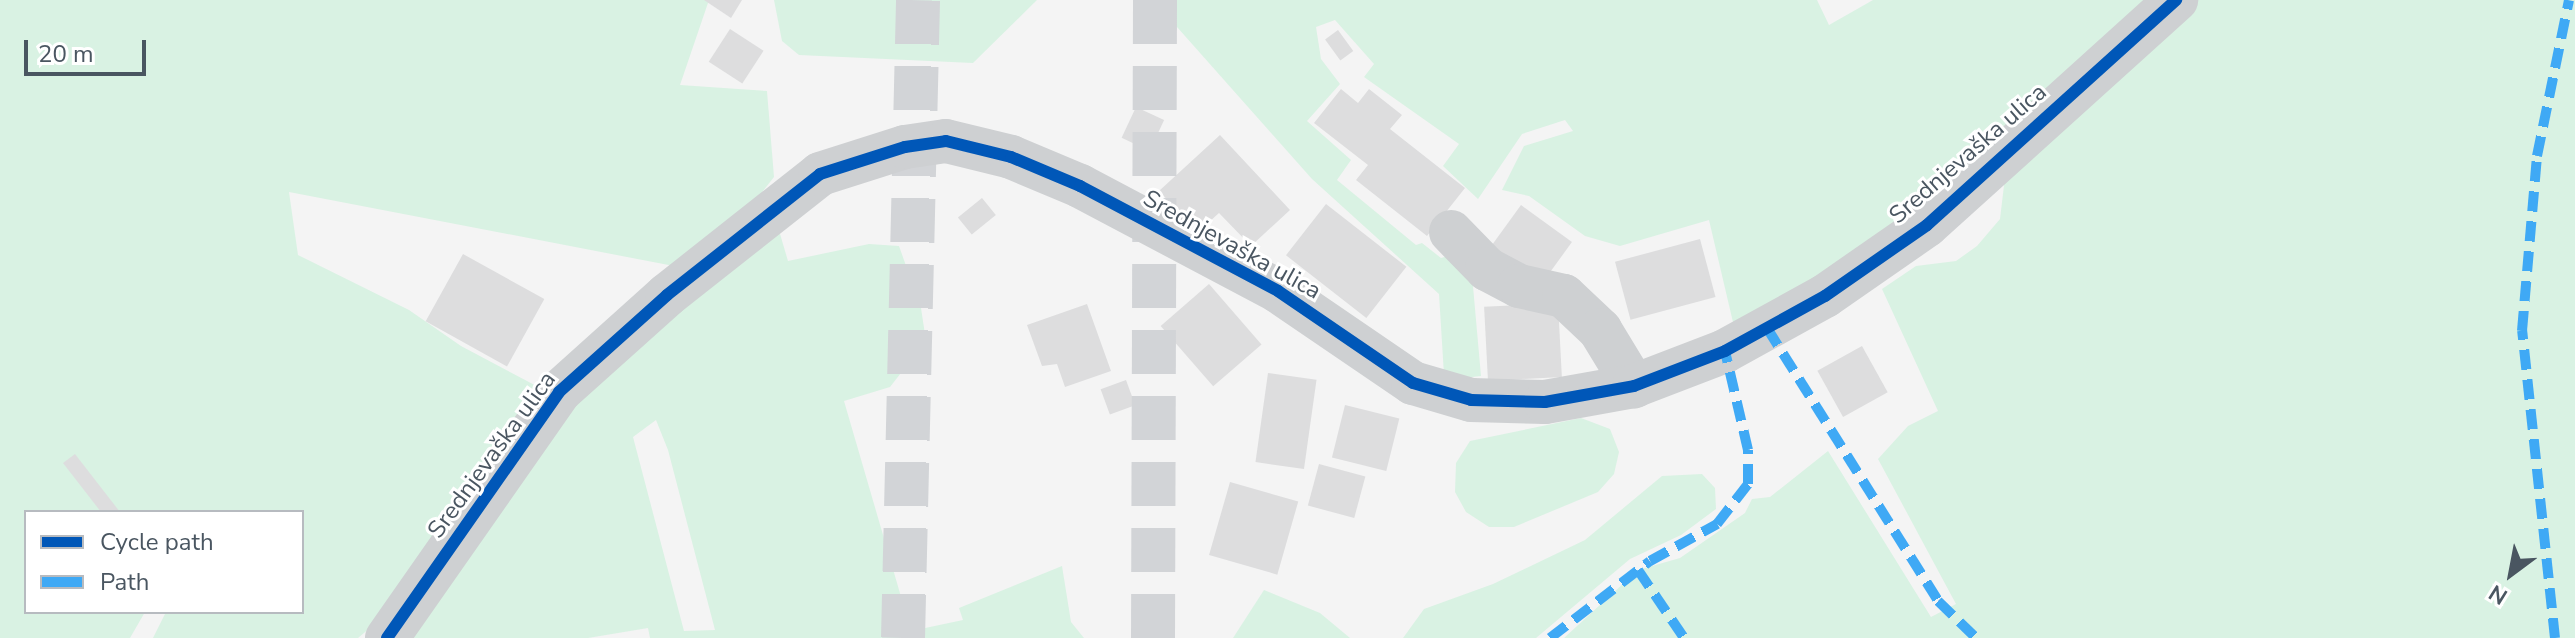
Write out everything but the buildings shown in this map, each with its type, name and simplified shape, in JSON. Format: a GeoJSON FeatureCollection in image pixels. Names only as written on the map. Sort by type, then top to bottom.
{"type":"FeatureCollection","features":[{"type":"Feature","properties":{"kind":"street","name":"Srednjevaška ulica"},"geometry":{"type":"LineString","coordinates":[[387,638],[559,392],[667,295],[820,174],[905,147],[946,141],[1011,157],[1080,186],[1278,291],[1413,383],[1471,400],[1545,402],[1634,386],[1739,344],[1825,296],[1927,225],[2176,0]]}},
{"type":"Feature","properties":{"kind":"street"},"geometry":{"type":"LineString","coordinates":[[1451,232],[1487,269],[1519,286],[1564,296],[1600,330],[1634,386]]}},
{"type":"Feature","properties":{"kind":"green space"},"geometry":{"type":"Polygon","coordinates":[[[0,0],[709,0],[680,85],[767,91],[774,177],[751,206],[679,267],[289,192],[298,255],[409,310],[461,346],[546,391],[383,617],[358,638],[153,638],[165,614],[304,614],[304,510],[24,510],[24,614],[144,614],[130,638],[0,638],[0,0]]]}},
{"type":"Feature","properties":{"kind":"green space"},"geometry":{"type":"Polygon","coordinates":[[[774,0],[1037,0],[973,63],[799,55],[782,41],[774,0]]]}},
{"type":"Feature","properties":{"kind":"green space"},"geometry":{"type":"Polygon","coordinates":[[[1153,0],[1817,0],[1829,25],[1873,0],[2152,0],[1965,178],[1736,335],[1709,220],[1620,246],[1585,236],[1529,196],[1502,190],[1524,146],[1573,131],[1565,120],[1522,134],[1478,199],[1443,166],[1459,144],[1364,77],[1374,64],[1335,20],[1316,27],[1321,59],[1340,84],[1307,121],[1351,160],[1337,180],[1416,245],[1422,243],[1441,258],[1462,252],[1472,275],[1481,376],[1472,377],[1469,385],[1444,375],[1439,294],[1312,179],[1153,0]]]}},
{"type":"Feature","properties":{"kind":"green space"},"geometry":{"type":"Polygon","coordinates":[[[2193,0],[2575,0],[2575,638],[1564,638],[1638,570],[1680,558],[1745,513],[1752,499],[1770,497],[1828,451],[1931,617],[1956,604],[1878,459],[1908,426],[1938,411],[1882,289],[1916,266],[1956,261],[1977,246],[2000,219],[2005,177],[2193,0]]]}},
{"type":"Feature","properties":{"kind":"green space"},"geometry":{"type":"Polygon","coordinates":[[[778,227],[788,261],[869,244],[899,246],[921,308],[926,341],[890,387],[844,401],[911,631],[963,620],[959,608],[1062,566],[1071,622],[1084,638],[650,638],[648,628],[588,638],[406,638],[536,442],[641,329],[778,227]],[[656,420],[633,437],[684,631],[715,630],[668,450],[656,420]]]}},
{"type":"Feature","properties":{"kind":"green space"},"geometry":{"type":"Polygon","coordinates":[[[1581,418],[1610,429],[1619,452],[1614,474],[1598,492],[1514,527],[1489,527],[1466,512],[1455,492],[1456,463],[1470,441],[1581,418]]]}},
{"type":"Feature","properties":{"kind":"green space"},"geometry":{"type":"Polygon","coordinates":[[[1702,474],[1715,488],[1716,509],[1681,535],[1630,559],[1536,638],[1403,638],[1424,609],[1493,584],[1585,540],[1662,476],[1702,474]]]}},
{"type":"Feature","properties":{"kind":"green space"},"geometry":{"type":"Polygon","coordinates":[[[1264,590],[1320,613],[1350,638],[1233,638],[1264,590]]]}},
{"type":"Feature","properties":{"kind":"tunnel"},"geometry":{"type":"LineString","coordinates":[[903,638],[918,0]]}},
{"type":"Feature","properties":{"kind":"tunnel"},"geometry":{"type":"LineString","coordinates":[[1153,638],[1155,0]]}},
{"type":"Feature","properties":{"kind":"marked path"},"geometry":{"type":"LineString","coordinates":[[2555,638],[2522,331],[2537,156],[2569,0]]}},
{"type":"Feature","properties":{"kind":"marked path"},"geometry":{"type":"LineString","coordinates":[[1767,328],[1938,601],[1976,638]]}},
{"type":"Feature","properties":{"kind":"marked path"},"geometry":{"type":"LineString","coordinates":[[1550,638],[1650,561],[1717,524],[1748,484],[1748,450],[1725,351]]}},
{"type":"Feature","properties":{"kind":"marked path"},"geometry":{"type":"LineString","coordinates":[[1638,570],[1684,638]]}},
{"type":"Feature","properties":{"kind":"cycle path"},"geometry":{"type":"LineString","coordinates":[[387,638],[559,392],[667,295],[820,174],[905,147],[946,141],[1011,157],[1080,186],[1278,291],[1413,383],[1471,400],[1545,402],[1634,386],[1725,351],[1825,296],[1927,225],[2176,0]]}}]}
